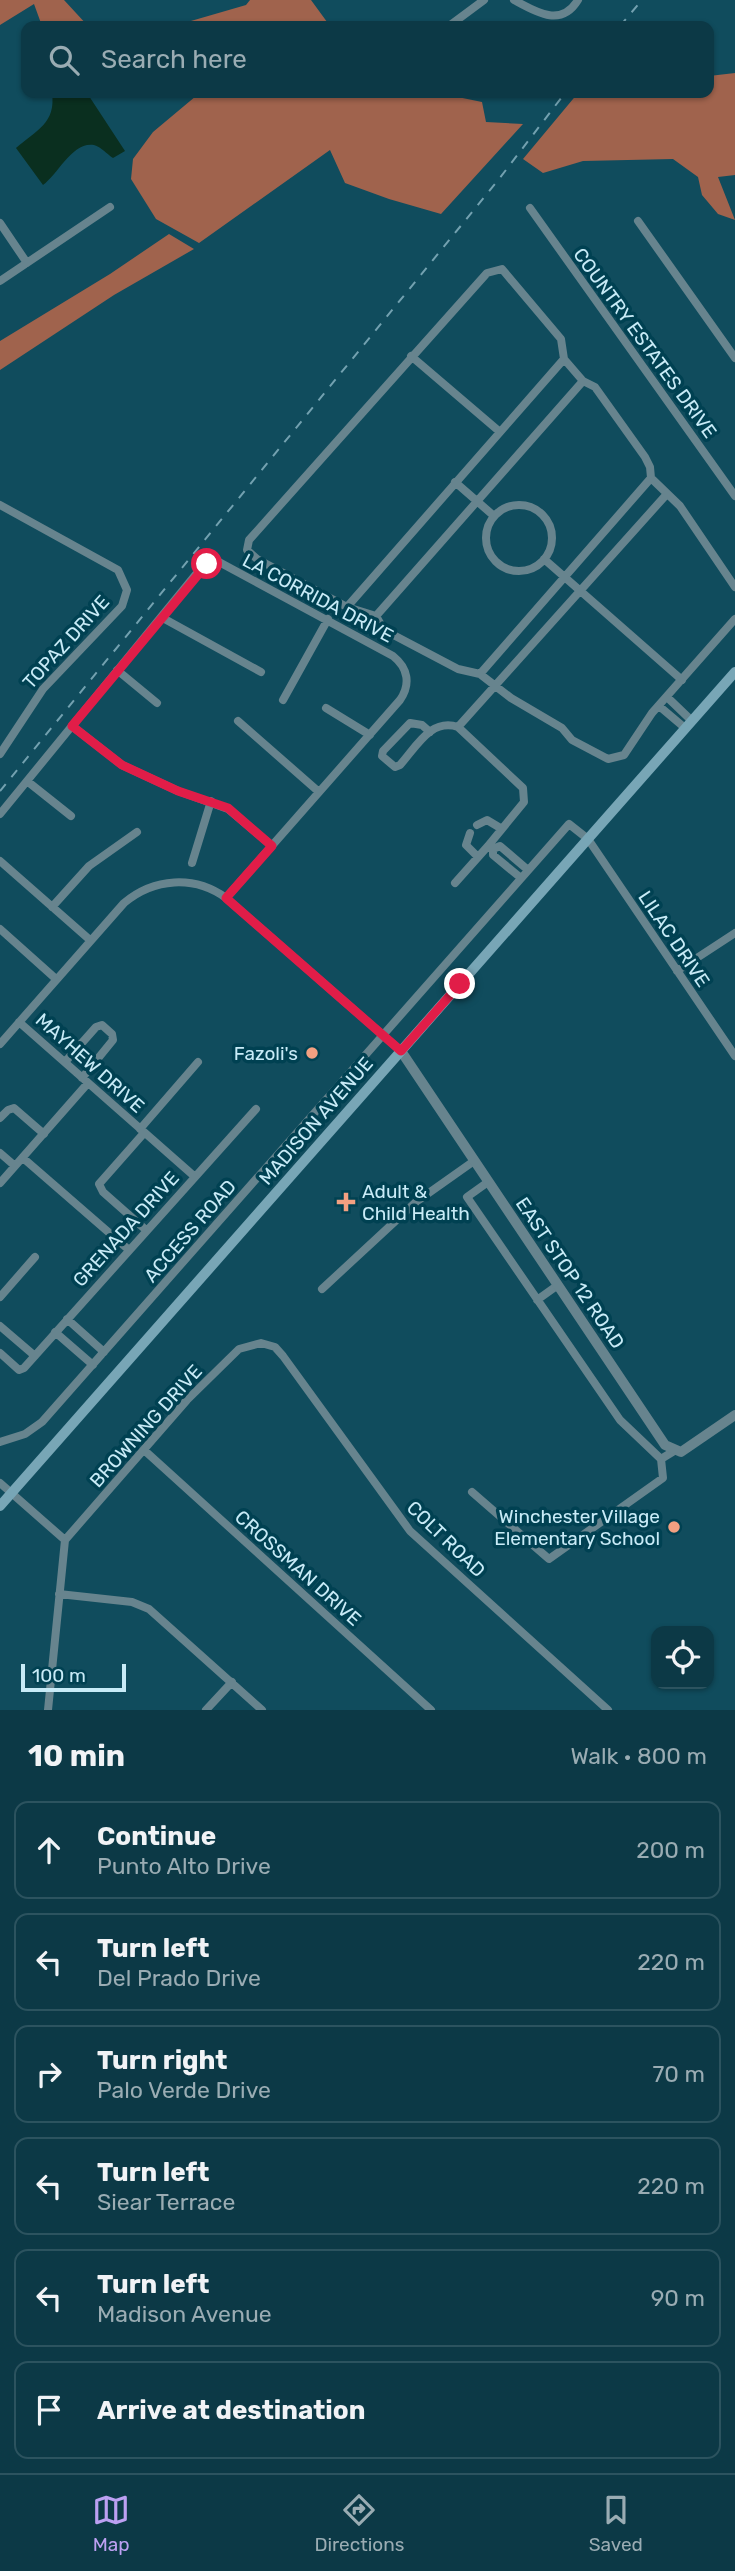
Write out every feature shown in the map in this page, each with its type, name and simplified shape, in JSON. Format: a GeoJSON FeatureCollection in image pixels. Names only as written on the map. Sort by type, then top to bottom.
{"type":"FeatureCollection","features":[{"type":"Feature","properties":{"kind":"main road","name":"MADISON AVENUE"},"geometry":{"type":"LineString","coordinates":[[0,1506],[735,672]]}},
{"type":"Feature","properties":{"kind":"street"},"geometry":{"type":"LineString","coordinates":[[456,21],[484,0]]}},
{"type":"Feature","properties":{"kind":"street"},"geometry":{"type":"LineString","coordinates":[[514,0],[548,16],[567,12],[578,0]]}},
{"type":"Feature","properties":{"kind":"street"},"geometry":{"type":"LineString","coordinates":[[0,281],[110,207]]}},
{"type":"Feature","properties":{"kind":"street","name":"COUNTRY ESTATES DRIVE"},"geometry":{"type":"LineString","coordinates":[[530,208],[735,496]]}},
{"type":"Feature","properties":{"kind":"street"},"geometry":{"type":"LineString","coordinates":[[638,221],[735,358]]}},
{"type":"Feature","properties":{"kind":"street"},"geometry":{"type":"LineString","coordinates":[[0,223],[27,263]]}},
{"type":"Feature","properties":{"kind":"street"},"geometry":{"type":"LineString","coordinates":[[735,587],[680,506],[651,478],[645,457],[595,387],[583,380],[564,359],[561,339],[510,276],[497,268],[487,273],[411,356],[249,540],[248,551],[257,559],[347,607],[376,616],[384,630],[458,669],[480,674],[558,724],[572,740],[608,759],[624,755],[667,696],[735,619]]}},
{"type":"Feature","properties":{"kind":"street"},"geometry":{"type":"LineString","coordinates":[[411,356],[500,432]]}},
{"type":"Feature","properties":{"kind":"street"},"geometry":{"type":"LineString","coordinates":[[347,607],[564,359]]}},
{"type":"Feature","properties":{"kind":"street"},"geometry":{"type":"LineString","coordinates":[[376,616],[583,380]]}},
{"type":"Feature","properties":{"kind":"street"},"geometry":{"type":"LineString","coordinates":[[480,674],[651,478]]}},
{"type":"Feature","properties":{"kind":"street"},"geometry":{"type":"LineString","coordinates":[[455,482],[494,516]]}},
{"type":"Feature","properties":{"kind":"street"},"geometry":{"type":"LineString","coordinates":[[458,727],[497,687],[666,495]]}},
{"type":"Feature","properties":{"kind":"street","name":"TOPAZ DRIVE"},"geometry":{"type":"LineString","coordinates":[[0,505],[118,570],[127,586],[122,606],[43,689],[0,754]]}},
{"type":"Feature","properties":{"kind":"street"},"geometry":{"type":"LineString","coordinates":[[517,505],[530,506],[541,513],[549,523],[552,535],[544,559],[524,570],[508,569],[498,563],[487,542],[487,530],[494,516],[504,508],[517,505]]}},
{"type":"Feature","properties":{"kind":"street"},"geometry":{"type":"LineString","coordinates":[[544,559],[682,680]]}},
{"type":"Feature","properties":{"kind":"street","name":"LA CORRIDA DRIVE"},"geometry":{"type":"LineString","coordinates":[[161,617],[204,566],[219,562],[328,619],[395,658],[407,677],[403,696],[370,735]]}},
{"type":"Feature","properties":{"kind":"street"},"geometry":{"type":"LineString","coordinates":[[0,814],[161,617],[261,672]]}},
{"type":"Feature","properties":{"kind":"street"},"geometry":{"type":"LineString","coordinates":[[283,700],[328,619]]}},
{"type":"Feature","properties":{"kind":"street"},"geometry":{"type":"LineString","coordinates":[[117,670],[157,702]]}},
{"type":"Feature","properties":{"kind":"street"},"geometry":{"type":"LineString","coordinates":[[667,696],[688,724]]}},
{"type":"Feature","properties":{"kind":"street"},"geometry":{"type":"LineString","coordinates":[[659,706],[688,724]]}},
{"type":"Feature","properties":{"kind":"street"},"geometry":{"type":"LineString","coordinates":[[226,898],[370,735],[326,708]]}},
{"type":"Feature","properties":{"kind":"street"},"geometry":{"type":"LineString","coordinates":[[238,720],[319,792]]}},
{"type":"Feature","properties":{"kind":"street"},"geometry":{"type":"LineString","coordinates":[[430,732],[422,725],[410,723],[383,751],[382,756],[395,767],[400,765],[430,732],[435,726],[446,723],[458,727],[523,788],[524,802],[490,848],[478,857],[455,883]]}},
{"type":"Feature","properties":{"kind":"street"},"geometry":{"type":"LineString","coordinates":[[72,726],[122,765],[178,791],[232,811],[272,846]]}},
{"type":"Feature","properties":{"kind":"street"},"geometry":{"type":"LineString","coordinates":[[27,780],[71,816]]}},
{"type":"Feature","properties":{"kind":"street"},"geometry":{"type":"LineString","coordinates":[[192,863],[211,801]]}},
{"type":"Feature","properties":{"kind":"street"},"geometry":{"type":"LineString","coordinates":[[477,825],[487,820],[502,829]]}},
{"type":"Feature","properties":{"kind":"street","name":"ACCESS ROAD"},"geometry":{"type":"LineString","coordinates":[[0,1442],[37,1426],[569,824],[588,839]]}},
{"type":"Feature","properties":{"kind":"street"},"geometry":{"type":"LineString","coordinates":[[52,907],[93,861],[137,832]]}},
{"type":"Feature","properties":{"kind":"street"},"geometry":{"type":"LineString","coordinates":[[470,833],[466,845],[478,857]]}},
{"type":"Feature","properties":{"kind":"street","name":"LILAC DRIVE"},"geometry":{"type":"LineString","coordinates":[[588,839],[735,1056]]}},
{"type":"Feature","properties":{"kind":"street"},"geometry":{"type":"LineString","coordinates":[[490,848],[500,846],[528,870]]}},
{"type":"Feature","properties":{"kind":"street"},"geometry":{"type":"LineString","coordinates":[[490,848],[493,855],[521,878]]}},
{"type":"Feature","properties":{"kind":"street"},"geometry":{"type":"LineString","coordinates":[[0,861],[90,940]]}},
{"type":"Feature","properties":{"kind":"street"},"geometry":{"type":"LineString","coordinates":[[1,1042],[124,903],[150,887],[186,882],[208,888],[226,898],[401,1051]]}},
{"type":"Feature","properties":{"kind":"street"},"geometry":{"type":"LineString","coordinates":[[0,929],[56,979]]}},
{"type":"Feature","properties":{"kind":"street"},"geometry":{"type":"LineString","coordinates":[[677,971],[735,933]]}},
{"type":"Feature","properties":{"kind":"street","name":"MAYHEW DRIVE"},"geometry":{"type":"LineString","coordinates":[[19,1022],[194,1176]]}},
{"type":"Feature","properties":{"kind":"street"},"geometry":{"type":"LineString","coordinates":[[0,1183],[44,1134],[85,1081],[113,1040],[112,1034],[103,1025],[97,1025],[65,1062]]}},
{"type":"Feature","properties":{"kind":"street","name":"EAST STOP 12 ROAD"},"geometry":{"type":"LineString","coordinates":[[401,1051],[665,1445],[674,1451]]}},
{"type":"Feature","properties":{"kind":"street","name":"MAYHEW DRIVE"},"geometry":{"type":"LineString","coordinates":[[142,1131],[198,1062]]}},
{"type":"Feature","properties":{"kind":"street"},"geometry":{"type":"LineString","coordinates":[[0,1118],[14,1108],[44,1134]]}},
{"type":"Feature","properties":{"kind":"street","name":"GRENADA DRIVE"},"geometry":{"type":"LineString","coordinates":[[0,1353],[21,1370],[256,1109]]}},
{"type":"Feature","properties":{"kind":"street"},"geometry":{"type":"LineString","coordinates":[[142,1131],[99,1184],[103,1192],[146,1230]]}},
{"type":"Feature","properties":{"kind":"street"},"geometry":{"type":"LineString","coordinates":[[0,1153],[15,1166]]}},
{"type":"Feature","properties":{"kind":"street"},"geometry":{"type":"LineString","coordinates":[[23,1158],[129,1250]]}},
{"type":"Feature","properties":{"kind":"street"},"geometry":{"type":"LineString","coordinates":[[322,1289],[407,1210],[474,1161]]}},
{"type":"Feature","properties":{"kind":"street"},"geometry":{"type":"LineString","coordinates":[[472,1492],[549,1559],[663,1478],[661,1459],[620,1420],[467,1197],[488,1182]]}},
{"type":"Feature","properties":{"kind":"street"},"geometry":{"type":"LineString","coordinates":[[0,1297],[36,1257]]}},
{"type":"Feature","properties":{"kind":"street"},"geometry":{"type":"LineString","coordinates":[[537,1300],[558,1285]]}},
{"type":"Feature","properties":{"kind":"street"},"geometry":{"type":"LineString","coordinates":[[67,1319],[104,1352]]}},
{"type":"Feature","properties":{"kind":"street"},"geometry":{"type":"LineString","coordinates":[[1,1329],[35,1356]]}},
{"type":"Feature","properties":{"kind":"street"},"geometry":{"type":"LineString","coordinates":[[55,1332],[93,1365]]}},
{"type":"Feature","properties":{"kind":"street","name":"BROWNING DRIVE"},"geometry":{"type":"LineString","coordinates":[[65,1540],[144,1450],[236,1352],[258,1342]]}},
{"type":"Feature","properties":{"kind":"street","name":"COLT ROAD"},"geometry":{"type":"LineString","coordinates":[[258,1342],[275,1348],[284,1356],[410,1531],[608,1710]]}},
{"type":"Feature","properties":{"kind":"street"},"geometry":{"type":"LineString","coordinates":[[661,1459],[674,1451],[681,1452],[735,1415]]}},
{"type":"Feature","properties":{"kind":"street","name":"CROSSMAN DRIVE"},"geometry":{"type":"LineString","coordinates":[[144,1450],[430,1710]]}},
{"type":"Feature","properties":{"kind":"street"},"geometry":{"type":"LineString","coordinates":[[0,1483],[65,1540],[48,1710]]}},
{"type":"Feature","properties":{"kind":"street"},"geometry":{"type":"LineString","coordinates":[[60,1594],[132,1602],[149,1609],[262,1710]]}},
{"type":"Feature","properties":{"kind":"street"},"geometry":{"type":"LineString","coordinates":[[206,1710],[232,1682]]}},
{"type":"Feature","properties":{"kind":"shaded area"},"geometry":{"type":"Polygon","coordinates":[[[0,0],[64,0],[83,21],[40,21],[34,4],[0,25],[0,0]]]}},
{"type":"Feature","properties":{"kind":"shaded area"},"geometry":{"type":"Polygon","coordinates":[[[250,0],[311,0],[326,21],[191,21],[246,5],[250,0]]]}},
{"type":"Feature","properties":{"kind":"shaded area"},"geometry":{"type":"Polygon","coordinates":[[[735,73],[735,175],[718,177],[735,220],[718,214],[702,195],[698,177],[673,159],[583,161],[543,173],[523,159],[574,98],[714,98],[714,75],[735,73]]]}},
{"type":"Feature","properties":{"kind":"shaded area"},"geometry":{"type":"Polygon","coordinates":[[[52,98],[90,98],[125,151],[113,158],[94,145],[86,145],[66,159],[43,185],[16,148],[38,131],[48,119],[52,98]]]}},
{"type":"Feature","properties":{"kind":"shaded area"},"geometry":{"type":"Polygon","coordinates":[[[194,98],[462,98],[482,102],[486,122],[523,124],[441,214],[345,183],[330,150],[199,243],[156,219],[131,179],[133,159],[153,132],[194,98]]]}},
{"type":"Feature","properties":{"kind":"shaded area"},"geometry":{"type":"Polygon","coordinates":[[[169,234],[194,249],[114,295],[0,370],[0,341],[110,274],[169,234]]]}},
{"type":"Feature","properties":{"kind":"railway"},"geometry":{"type":"LineString","coordinates":[[624,21],[642,0]]}},
{"type":"Feature","properties":{"kind":"railway"},"geometry":{"type":"LineString","coordinates":[[0,791],[499,179],[561,98]]}},
{"type":"Feature","properties":{"kind":"place","name":"Fazoli's"},"geometry":{"type":"Point","coordinates":[312,1053]}},
{"type":"Feature","properties":{"kind":"place","name":"Adult & Child Health"},"geometry":{"type":"Point","coordinates":[346,1202]}},
{"type":"Feature","properties":{"kind":"place","name":"Winchester Village Elementary School"},"geometry":{"type":"Point","coordinates":[674,1527]}},
{"type":"Feature","properties":{"kind":"route"},"geometry":{"type":"LineString","coordinates":[[207,564],[72,726],[122,765],[178,791],[228,808],[272,846],[226,898],[401,1051],[460,984]]}}]}
